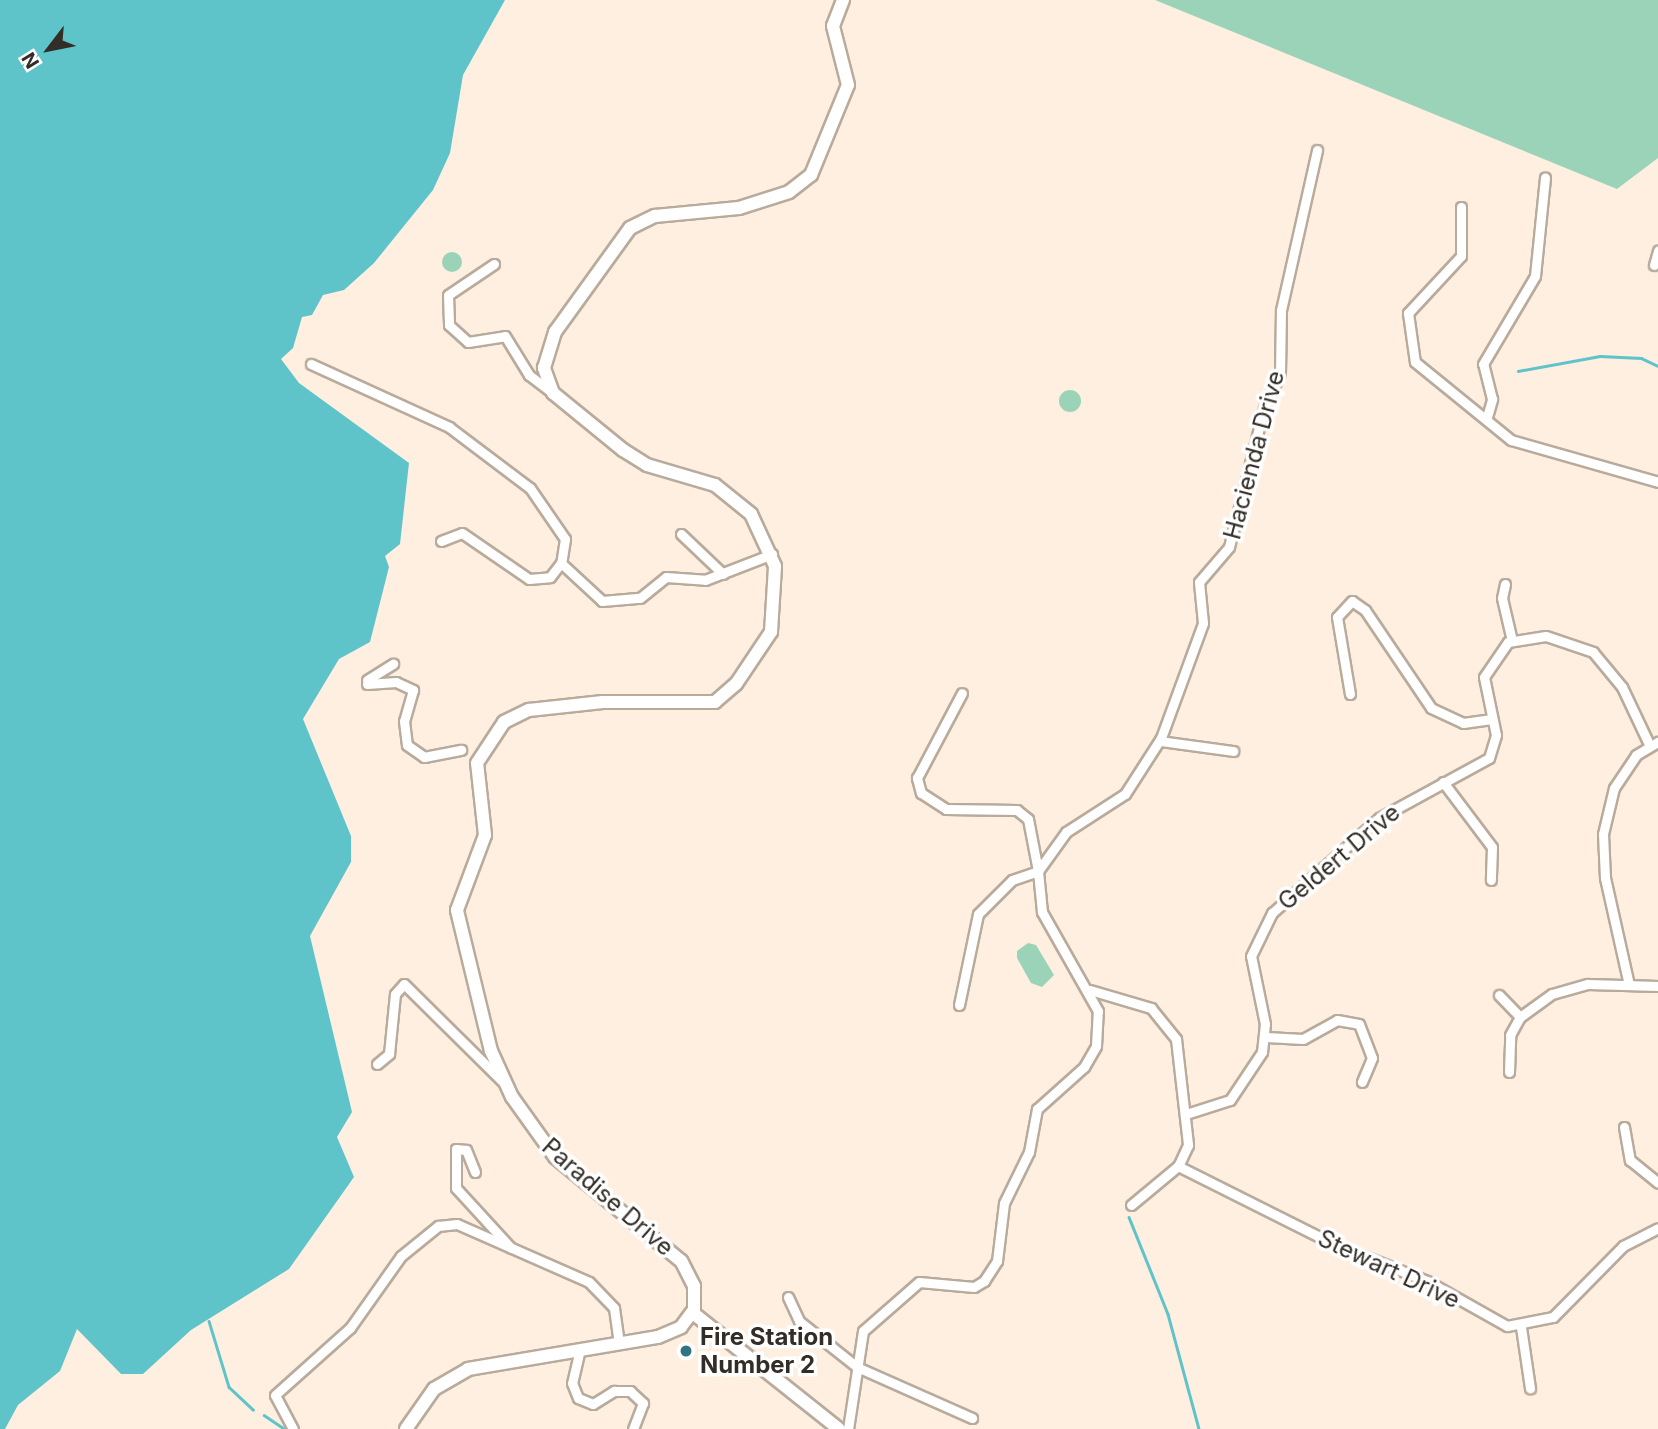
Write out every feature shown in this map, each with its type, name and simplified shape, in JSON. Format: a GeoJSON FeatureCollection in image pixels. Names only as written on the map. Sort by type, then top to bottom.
{"type":"FeatureCollection","features":[{"type":"Feature","properties":{"kind":"street"},"geometry":{"type":"LineString","coordinates":[[553,393],[544,368],[551,339],[630,228],[655,216],[739,208],[789,192],[811,175],[848,85],[833,26],[843,0]]}},
{"type":"Feature","properties":{"kind":"street","name":"Hacienda Drive"},"geometry":{"type":"LineString","coordinates":[[1038,871],[1066,832],[1125,794],[1160,741],[1203,623],[1199,582],[1229,547],[1264,408],[1280,373],[1282,310],[1317,150]]}},
{"type":"Feature","properties":{"kind":"street"},"geometry":{"type":"LineString","coordinates":[[1487,417],[1492,400],[1483,364],[1535,276],[1545,178]]}},
{"type":"Feature","properties":{"kind":"street"},"geometry":{"type":"LineString","coordinates":[[1461,207],[1461,256],[1419,295],[1407,331],[1415,362],[1458,401],[1487,417],[1516,443],[1658,482]]}},
{"type":"Feature","properties":{"kind":"street"},"geometry":{"type":"LineString","coordinates":[[1654,265],[1658,251]]}},
{"type":"Feature","properties":{"kind":"street"},"geometry":{"type":"LineString","coordinates":[[494,264],[448,295],[449,325],[468,342],[505,336],[529,375],[553,393]]}},
{"type":"Feature","properties":{"kind":"street"},"geometry":{"type":"LineString","coordinates":[[311,364],[449,426],[530,488],[565,539],[561,563],[550,577],[529,579],[462,533],[441,541]]}},
{"type":"Feature","properties":{"kind":"street","name":"Paradise Drive"},"geometry":{"type":"LineString","coordinates":[[553,393],[636,459],[731,495],[757,520],[772,554],[776,573],[771,632],[736,684],[715,702],[528,710],[504,722],[484,746],[476,773],[485,835],[457,918],[503,1082],[547,1149],[681,1261],[695,1289],[693,1312]]}},
{"type":"Feature","properties":{"kind":"street"},"geometry":{"type":"LineString","coordinates":[[681,534],[723,574]]}},
{"type":"Feature","properties":{"kind":"street"},"geometry":{"type":"LineString","coordinates":[[561,563],[602,601],[640,598],[666,577],[723,574],[772,554]]}},
{"type":"Feature","properties":{"kind":"street"},"geometry":{"type":"LineString","coordinates":[[757,560],[776,573]]}},
{"type":"Feature","properties":{"kind":"street"},"geometry":{"type":"LineString","coordinates":[[1505,584],[1502,598],[1512,641],[1546,636],[1593,652],[1622,687],[1653,743],[1614,788],[1603,834],[1605,878],[1629,985]]}},
{"type":"Feature","properties":{"kind":"street"},"geometry":{"type":"LineString","coordinates":[[1350,694],[1337,617],[1352,601],[1365,610],[1410,681],[1431,708],[1449,720],[1492,719]]}},
{"type":"Feature","properties":{"kind":"street","name":"Geldert Drive"},"geometry":{"type":"LineString","coordinates":[[1266,1037],[1251,973],[1264,923],[1379,818],[1489,758],[1496,747],[1484,677],[1496,653],[1512,641]]}},
{"type":"Feature","properties":{"kind":"street"},"geometry":{"type":"LineString","coordinates":[[393,664],[365,684],[396,682],[413,690],[404,721],[407,745],[424,757],[461,750]]}},
{"type":"Feature","properties":{"kind":"street"},"geometry":{"type":"LineString","coordinates":[[848,1429],[863,1331],[919,1282],[974,1287],[992,1272],[1004,1203],[1029,1152],[1037,1109],[1084,1067],[1096,1046],[1100,1025],[1090,990],[1042,912],[1038,871],[1028,819],[1017,810],[946,809],[921,793],[917,778],[962,693]]}},
{"type":"Feature","properties":{"kind":"street"},"geometry":{"type":"LineString","coordinates":[[1160,741],[1233,751]]}},
{"type":"Feature","properties":{"kind":"street"},"geometry":{"type":"LineString","coordinates":[[1443,782],[1492,847],[1490,880]]}},
{"type":"Feature","properties":{"kind":"street"},"geometry":{"type":"LineString","coordinates":[[959,1005],[978,914],[1012,880],[1038,871]]}},
{"type":"Feature","properties":{"kind":"street"},"geometry":{"type":"LineString","coordinates":[[377,1064],[389,1054],[395,994],[404,984],[503,1082]]}},
{"type":"Feature","properties":{"kind":"street"},"geometry":{"type":"LineString","coordinates":[[1509,1072],[1505,1051],[1520,1017],[1572,987],[1658,986]]}},
{"type":"Feature","properties":{"kind":"street"},"geometry":{"type":"LineString","coordinates":[[1090,990],[1151,1009],[1171,1027],[1186,1114],[1188,1145],[1178,1166],[1131,1205]]}},
{"type":"Feature","properties":{"kind":"street"},"geometry":{"type":"LineString","coordinates":[[1499,995],[1520,1017]]}},
{"type":"Feature","properties":{"kind":"street"},"geometry":{"type":"LineString","coordinates":[[1186,1114],[1230,1100],[1266,1037],[1303,1039],[1336,1020],[1359,1024],[1372,1058],[1362,1082]]}},
{"type":"Feature","properties":{"kind":"street"},"geometry":{"type":"LineString","coordinates":[[1624,1127],[1630,1160],[1658,1183]]}},
{"type":"Feature","properties":{"kind":"street"},"geometry":{"type":"LineString","coordinates":[[475,1172],[466,1150],[456,1149],[456,1188],[515,1252]]}},
{"type":"Feature","properties":{"kind":"street","name":"Stewart Drive"},"geometry":{"type":"LineString","coordinates":[[1178,1166],[1334,1244],[1427,1281],[1493,1321],[1521,1327]]}},
{"type":"Feature","properties":{"kind":"street"},"geometry":{"type":"LineString","coordinates":[[293,1429],[275,1395],[350,1328],[418,1241],[438,1226],[457,1224],[603,1293],[614,1308],[619,1343]]}},
{"type":"Feature","properties":{"kind":"street"},"geometry":{"type":"LineString","coordinates":[[1530,1388],[1521,1327],[1553,1317],[1623,1246],[1658,1227]]}},
{"type":"Feature","properties":{"kind":"street"},"geometry":{"type":"LineString","coordinates":[[788,1297],[799,1321],[857,1367],[972,1418]]}},
{"type":"Feature","properties":{"kind":"street"},"geometry":{"type":"LineString","coordinates":[[406,1429],[428,1395],[461,1372],[670,1333],[693,1312],[839,1429]]}},
{"type":"Feature","properties":{"kind":"street"},"geometry":{"type":"LineString","coordinates":[[580,1349],[572,1383],[578,1398],[593,1404],[614,1391],[631,1391],[643,1403],[633,1429]]}},
{"type":"Feature","properties":{"kind":"green space"},"geometry":{"type":"Polygon","coordinates":[[[1155,0],[1658,0],[1658,158],[1617,189],[1155,0]]]}},
{"type":"Feature","properties":{"kind":"green space"},"geometry":{"type":"Polygon","coordinates":[[[452,252],[459,255],[462,262],[459,269],[452,272],[445,269],[442,262],[445,255],[452,252]]]}},
{"type":"Feature","properties":{"kind":"green space"},"geometry":{"type":"Polygon","coordinates":[[[1070,390],[1078,393],[1081,401],[1078,409],[1070,412],[1062,409],[1059,401],[1062,393],[1070,390]]]}},
{"type":"Feature","properties":{"kind":"green space"},"geometry":{"type":"Polygon","coordinates":[[[1028,943],[1036,945],[1054,975],[1042,987],[1031,983],[1017,958],[1017,951],[1028,943]]]}},
{"type":"Feature","properties":{"kind":"water"},"geometry":{"type":"Polygon","coordinates":[[[0,0],[505,0],[463,75],[450,153],[433,190],[374,263],[344,290],[323,295],[312,315],[302,317],[293,348],[281,359],[299,383],[409,463],[400,544],[385,556],[389,567],[370,642],[339,659],[303,719],[351,836],[351,862],[310,936],[352,1112],[337,1137],[354,1177],[289,1269],[191,1330],[143,1374],[121,1374],[77,1329],[60,1371],[18,1405],[5,1429],[0,1429],[0,0]]]}},
{"type":"Feature","properties":{"kind":"waterway"},"geometry":{"type":"LineString","coordinates":[[1518,371],[1600,356],[1641,358],[1658,366]]}},
{"type":"Feature","properties":{"kind":"waterway"},"geometry":{"type":"LineString","coordinates":[[1129,1217],[1168,1314],[1199,1429]]}},
{"type":"Feature","properties":{"kind":"waterway"},"geometry":{"type":"LineString","coordinates":[[209,1321],[229,1387],[253,1409]]}},
{"type":"Feature","properties":{"kind":"waterway"},"geometry":{"type":"LineString","coordinates":[[264,1415],[285,1429]]}},
{"type":"Feature","properties":{"kind":"place","name":"Fire Station Number 2"},"geometry":{"type":"Point","coordinates":[686,1351]}}]}
